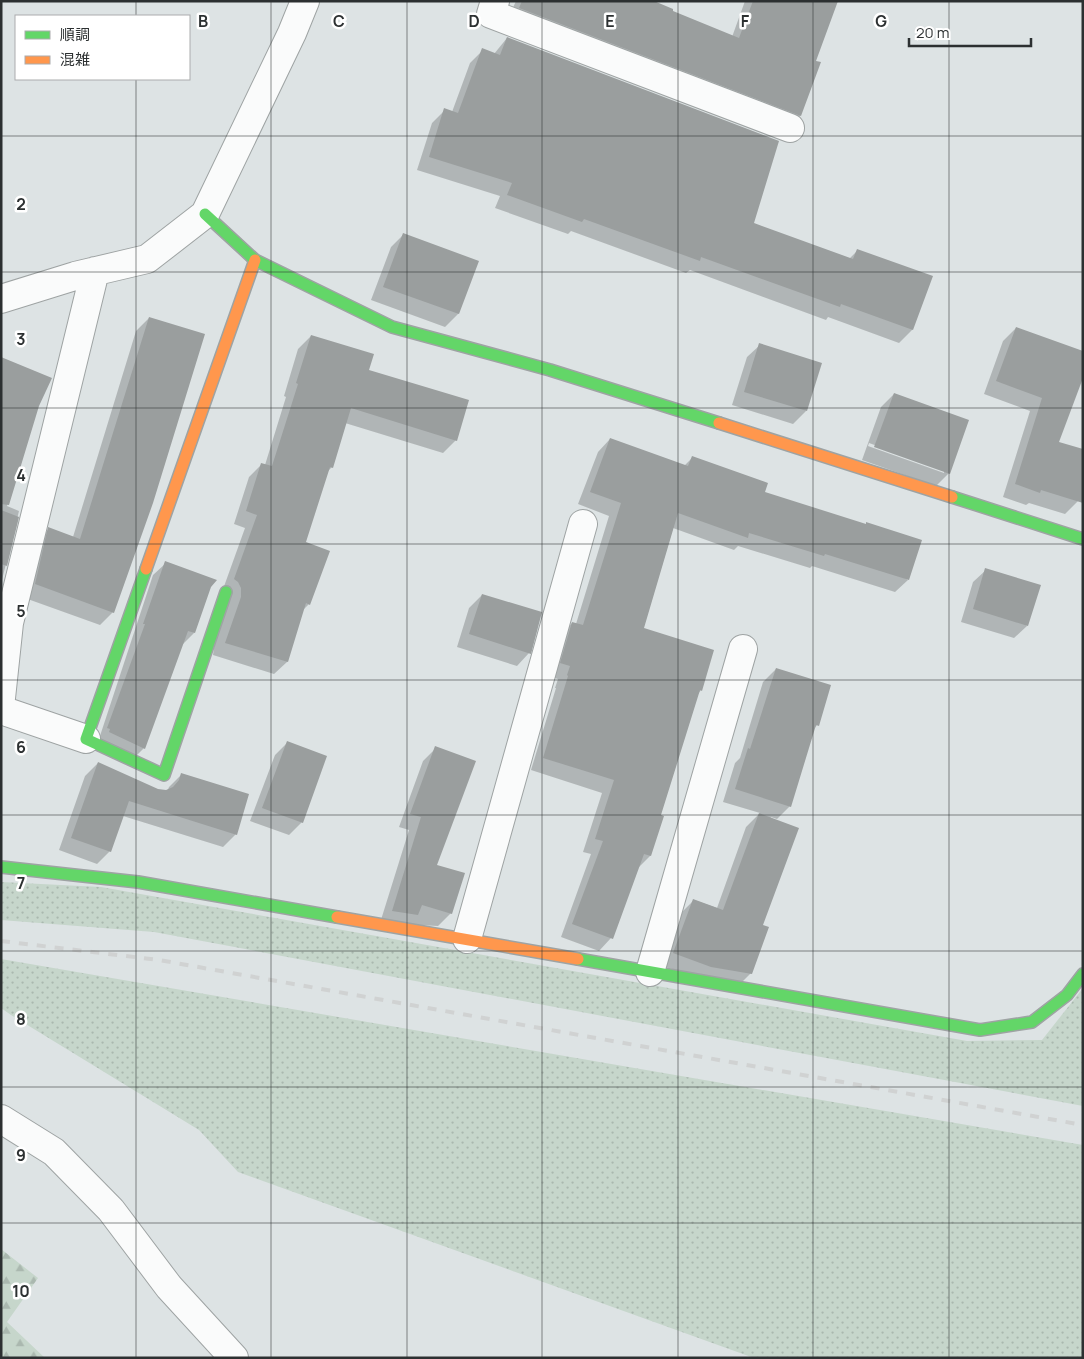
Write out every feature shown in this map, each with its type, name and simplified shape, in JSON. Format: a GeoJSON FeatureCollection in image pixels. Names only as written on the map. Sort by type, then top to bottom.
{"type":"FeatureCollection","features":[{"type":"Feature","properties":{"kind":"street"},"geometry":{"type":"LineString","coordinates":[[1,298],[75,276],[147,259],[205,214],[292,33],[305,1]]}},
{"type":"Feature","properties":{"kind":"street"},"geometry":{"type":"LineString","coordinates":[[495,1],[491,14],[790,128]]}},
{"type":"Feature","properties":{"kind":"street"},"geometry":{"type":"LineString","coordinates":[[205,214],[255,260],[392,327],[550,370],[1083,539]]}},
{"type":"Feature","properties":{"kind":"street"},"geometry":{"type":"LineString","coordinates":[[86,740],[255,260]]}},
{"type":"Feature","properties":{"kind":"street"},"geometry":{"type":"LineString","coordinates":[[1,698],[9,624],[95,271]]}},
{"type":"Feature","properties":{"kind":"street"},"geometry":{"type":"LineString","coordinates":[[467,939],[583,524]]}},
{"type":"Feature","properties":{"kind":"street"},"geometry":{"type":"LineString","coordinates":[[1,710],[86,740],[164,775],[226,592]]}},
{"type":"Feature","properties":{"kind":"street"},"geometry":{"type":"LineString","coordinates":[[650,972],[743,649]]}},
{"type":"Feature","properties":{"kind":"street"},"geometry":{"type":"LineString","coordinates":[[1,867],[138,882],[980,1030],[1032,1022],[1067,995],[1083,974]]}},
{"type":"Feature","properties":{"kind":"street"},"geometry":{"type":"LineString","coordinates":[[1,1119],[54,1152],[105,1204],[169,1287],[234,1358]]}},
{"type":"Feature","properties":{"kind":"green space"},"geometry":{"type":"Polygon","coordinates":[[[1,882],[101,887],[967,1041],[1042,1040],[1083,988],[1083,1106],[154,932],[1,920],[1,882]]]}},
{"type":"Feature","properties":{"kind":"green space"},"geometry":{"type":"Polygon","coordinates":[[[1,959],[1083,1145],[1083,1358],[754,1358],[238,1172],[199,1130],[1,1008],[1,959]]]}},
{"type":"Feature","properties":{"kind":"green space"},"geometry":{"type":"Polygon","coordinates":[[[1,1249],[38,1278],[7,1322],[45,1358],[1,1358],[1,1249]]]}},
{"type":"Feature","properties":{"kind":"building"},"geometry":{"type":"Polygon","coordinates":[[[522,1],[654,1],[673,9],[673,11],[739,38],[753,1],[838,1],[816,61],[821,62],[801,116],[519,8],[522,1]]]}},
{"type":"Feature","properties":{"kind":"building"},"geometry":{"type":"Polygon","coordinates":[[[507,37],[779,141],[754,223],[853,259],[857,249],[933,276],[913,330],[841,304],[840,307],[701,257],[700,261],[584,219],[582,222],[507,195],[512,183],[429,157],[444,108],[458,113],[482,48],[500,55],[507,37]]]}},
{"type":"Feature","properties":{"kind":"building"},"geometry":{"type":"Polygon","coordinates":[[[403,233],[479,261],[459,314],[383,287],[403,233]]]}},
{"type":"Feature","properties":{"kind":"building"},"geometry":{"type":"Polygon","coordinates":[[[149,317],[205,334],[153,503],[114,613],[35,584],[48,527],[80,539],[149,317]]]}},
{"type":"Feature","properties":{"kind":"building"},"geometry":{"type":"Polygon","coordinates":[[[1016,327],[1083,351],[1083,378],[1059,442],[1083,449],[1083,503],[1041,490],[1040,493],[1015,484],[1042,398],[996,381],[1016,327]]]}},
{"type":"Feature","properties":{"kind":"building"},"geometry":{"type":"Polygon","coordinates":[[[311,335],[374,354],[369,370],[469,400],[457,441],[351,408],[333,468],[330,467],[306,542],[330,551],[310,605],[306,603],[288,662],[225,643],[241,597],[241,588],[234,579],[257,515],[246,511],[261,463],[272,466],[298,384],[296,383],[311,335]]]}},
{"type":"Feature","properties":{"kind":"building"},"geometry":{"type":"Polygon","coordinates":[[[759,343],[822,363],[807,411],[744,392],[759,343]]]}},
{"type":"Feature","properties":{"kind":"building"},"geometry":{"type":"Polygon","coordinates":[[[1,357],[52,378],[39,406],[9,505],[1,504],[1,357]]]}},
{"type":"Feature","properties":{"kind":"building"},"geometry":{"type":"Polygon","coordinates":[[[894,393],[969,420],[950,474],[874,447],[894,393]]]}},
{"type":"Feature","properties":{"kind":"building"},"geometry":{"type":"Polygon","coordinates":[[[610,438],[688,466],[692,456],[768,483],[765,492],[922,540],[909,580],[749,533],[748,538],[678,513],[644,628],[714,650],[661,815],[664,816],[651,856],[644,854],[613,939],[572,924],[603,841],[595,839],[614,780],[543,758],[568,676],[570,666],[560,663],[572,622],[583,625],[621,503],[590,492],[610,438]]]}},
{"type":"Feature","properties":{"kind":"building"},"geometry":{"type":"Polygon","coordinates":[[[1,510],[19,517],[7,566],[1,564],[1,510]]]}},
{"type":"Feature","properties":{"kind":"building"},"geometry":{"type":"Polygon","coordinates":[[[165,561],[217,580],[211,587],[195,633],[188,631],[145,749],[109,732],[110,729],[107,728],[145,624],[143,624],[165,561]]]}},
{"type":"Feature","properties":{"kind":"building"},"geometry":{"type":"Polygon","coordinates":[[[985,568],[1041,585],[1028,626],[973,609],[985,568]]]}},
{"type":"Feature","properties":{"kind":"building"},"geometry":{"type":"Polygon","coordinates":[[[482,594],[542,612],[531,654],[469,634],[482,594]]]}},
{"type":"Feature","properties":{"kind":"building"},"geometry":{"type":"Polygon","coordinates":[[[776,668],[831,685],[819,726],[816,725],[791,807],[735,789],[776,668]]]}},
{"type":"Feature","properties":{"kind":"building"},"geometry":{"type":"Polygon","coordinates":[[[287,741],[327,756],[303,823],[262,808],[287,741]]]}},
{"type":"Feature","properties":{"kind":"building"},"geometry":{"type":"Polygon","coordinates":[[[435,746],[476,761],[437,865],[465,873],[452,914],[422,905],[418,915],[392,911],[421,817],[410,814],[435,746]]]}},
{"type":"Feature","properties":{"kind":"building"},"geometry":{"type":"Polygon","coordinates":[[[98,762],[158,789],[166,790],[173,787],[179,780],[181,773],[249,794],[237,835],[129,801],[111,852],[71,838],[98,762]]]}},
{"type":"Feature","properties":{"kind":"building"},"geometry":{"type":"Polygon","coordinates":[[[759,813],[799,828],[763,925],[769,927],[752,974],[711,967],[673,953],[693,899],[723,910],[759,813]]]}},
{"type":"Feature","properties":{"kind":"railway"},"geometry":{"type":"LineString","coordinates":[[1,941],[159,960],[1083,1125]]}},
{"type":"Feature","properties":{"kind":"traffic: fast"},"geometry":{"type":"LineString","coordinates":[[205,214],[255,260],[392,327],[550,370],[719,423]]}},
{"type":"Feature","properties":{"kind":"traffic: fast"},"geometry":{"type":"LineString","coordinates":[[952,497],[1083,539]]}},
{"type":"Feature","properties":{"kind":"traffic: fast"},"geometry":{"type":"LineString","coordinates":[[146,569],[86,739],[164,775],[226,592]]}},
{"type":"Feature","properties":{"kind":"traffic: fast"},"geometry":{"type":"LineString","coordinates":[[1,867],[138,882],[337,917]]}},
{"type":"Feature","properties":{"kind":"traffic: fast"},"geometry":{"type":"LineString","coordinates":[[578,959],[980,1030],[1032,1022],[1067,995],[1083,974]]}},
{"type":"Feature","properties":{"kind":"traffic: slow"},"geometry":{"type":"LineString","coordinates":[[146,569],[255,260]]}},
{"type":"Feature","properties":{"kind":"traffic: slow"},"geometry":{"type":"LineString","coordinates":[[719,423],[952,497]]}},
{"type":"Feature","properties":{"kind":"traffic: slow"},"geometry":{"type":"LineString","coordinates":[[337,917],[578,959]]}}]}
